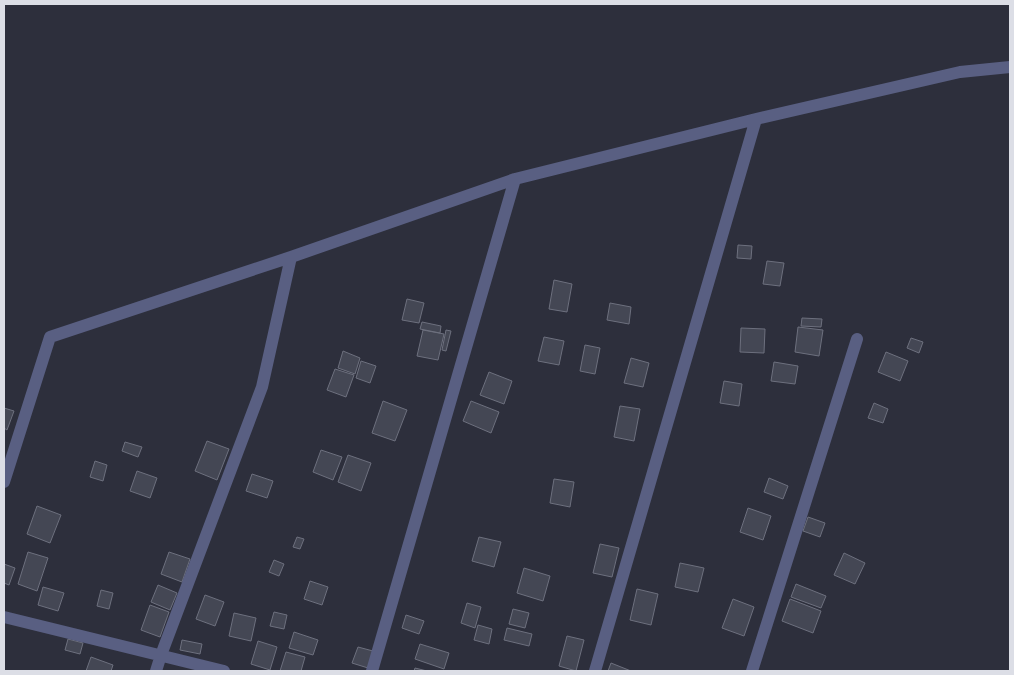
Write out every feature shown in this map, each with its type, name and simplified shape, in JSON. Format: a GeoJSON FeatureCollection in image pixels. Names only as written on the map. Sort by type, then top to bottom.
{"type":"FeatureCollection","features":[{"type":"Feature","properties":{"kind":"street"},"geometry":{"type":"LineString","coordinates":[[4,482],[50,337],[292,257],[516,179],[756,119],[960,72],[1010,67]]}},
{"type":"Feature","properties":{"kind":"street"},"geometry":{"type":"LineString","coordinates":[[595,671],[756,119]]}},
{"type":"Feature","properties":{"kind":"street"},"geometry":{"type":"LineString","coordinates":[[372,671],[516,179]]}},
{"type":"Feature","properties":{"kind":"street"},"geometry":{"type":"LineString","coordinates":[[156,671],[262,387],[292,257]]}},
{"type":"Feature","properties":{"kind":"street"},"geometry":{"type":"LineString","coordinates":[[752,671],[857,339]]}},
{"type":"Feature","properties":{"kind":"street"},"geometry":{"type":"LineString","coordinates":[[4,617],[224,671]]}},
{"type":"Feature","properties":{"kind":"building"},"geometry":{"type":"Polygon","coordinates":[[[738,245],[752,246],[751,259],[737,258],[738,245]]]}},
{"type":"Feature","properties":{"kind":"building"},"geometry":{"type":"Polygon","coordinates":[[[767,261],[784,263],[780,286],[763,284],[767,261]]]}},
{"type":"Feature","properties":{"kind":"building"},"geometry":{"type":"Polygon","coordinates":[[[554,280],[572,284],[567,312],[549,309],[554,280]]]}},
{"type":"Feature","properties":{"kind":"building"},"geometry":{"type":"Polygon","coordinates":[[[407,299],[424,303],[419,323],[402,320],[407,299]]]}},
{"type":"Feature","properties":{"kind":"building"},"geometry":{"type":"Polygon","coordinates":[[[610,303],[631,307],[629,324],[607,320],[610,303]]]}},
{"type":"Feature","properties":{"kind":"building"},"geometry":{"type":"Polygon","coordinates":[[[802,318],[822,319],[821,327],[801,326],[802,318]]]}},
{"type":"Feature","properties":{"kind":"building"},"geometry":{"type":"Polygon","coordinates":[[[422,322],[441,326],[440,333],[420,329],[422,322]]]}},
{"type":"Feature","properties":{"kind":"building"},"geometry":{"type":"Polygon","coordinates":[[[798,327],[823,330],[819,356],[795,352],[798,327]]]}},
{"type":"Feature","properties":{"kind":"building"},"geometry":{"type":"Polygon","coordinates":[[[741,328],[765,329],[764,353],[740,352],[741,328]]]}},
{"type":"Feature","properties":{"kind":"building"},"geometry":{"type":"Polygon","coordinates":[[[423,330],[444,334],[438,360],[417,356],[423,330]]]}},
{"type":"Feature","properties":{"kind":"building"},"geometry":{"type":"Polygon","coordinates":[[[446,330],[451,331],[446,351],[442,350],[446,330]]]}},
{"type":"Feature","properties":{"kind":"building"},"geometry":{"type":"Polygon","coordinates":[[[544,337],[564,341],[559,365],[538,361],[544,337]]]}},
{"type":"Feature","properties":{"kind":"building"},"geometry":{"type":"Polygon","coordinates":[[[911,338],[923,342],[919,353],[907,348],[911,338]]]}},
{"type":"Feature","properties":{"kind":"building"},"geometry":{"type":"Polygon","coordinates":[[[585,345],[600,348],[595,374],[580,371],[585,345]]]}},
{"type":"Feature","properties":{"kind":"building"},"geometry":{"type":"Polygon","coordinates":[[[343,351],[360,358],[355,374],[338,368],[343,351]]]}},
{"type":"Feature","properties":{"kind":"building"},"geometry":{"type":"Polygon","coordinates":[[[886,352],[908,361],[900,381],[878,372],[886,352]]]}},
{"type":"Feature","properties":{"kind":"building"},"geometry":{"type":"Polygon","coordinates":[[[631,358],[649,363],[643,387],[624,383],[631,358]]]}},
{"type":"Feature","properties":{"kind":"building"},"geometry":{"type":"Polygon","coordinates":[[[361,361],[376,366],[370,383],[356,378],[361,361]]]}},
{"type":"Feature","properties":{"kind":"building"},"geometry":{"type":"Polygon","coordinates":[[[774,362],[798,366],[795,384],[771,381],[774,362]]]}},
{"type":"Feature","properties":{"kind":"building"},"geometry":{"type":"Polygon","coordinates":[[[335,369],[354,375],[346,397],[327,390],[335,369]]]}},
{"type":"Feature","properties":{"kind":"building"},"geometry":{"type":"Polygon","coordinates":[[[489,372],[512,381],[504,404],[480,395],[489,372]]]}},
{"type":"Feature","properties":{"kind":"building"},"geometry":{"type":"Polygon","coordinates":[[[724,381],[742,384],[739,406],[720,403],[724,381]]]}},
{"type":"Feature","properties":{"kind":"building"},"geometry":{"type":"Polygon","coordinates":[[[383,401],[407,410],[395,441],[372,433],[383,401]]]}},
{"type":"Feature","properties":{"kind":"building"},"geometry":{"type":"Polygon","coordinates":[[[471,401],[499,412],[491,433],[463,421],[471,401]]]}},
{"type":"Feature","properties":{"kind":"building"},"geometry":{"type":"Polygon","coordinates":[[[874,403],[888,409],[883,423],[868,418],[874,403]]]}},
{"type":"Feature","properties":{"kind":"building"},"geometry":{"type":"Polygon","coordinates":[[[620,406],[640,409],[634,441],[614,437],[620,406]]]}},
{"type":"Feature","properties":{"kind":"building"},"geometry":{"type":"Polygon","coordinates":[[[4,408],[14,411],[7,430],[4,428],[4,408]]]}},
{"type":"Feature","properties":{"kind":"building"},"geometry":{"type":"Polygon","coordinates":[[[207,441],[229,449],[217,480],[195,471],[207,441]]]}},
{"type":"Feature","properties":{"kind":"building"},"geometry":{"type":"Polygon","coordinates":[[[125,442],[142,447],[138,457],[122,451],[125,442]]]}},
{"type":"Feature","properties":{"kind":"building"},"geometry":{"type":"Polygon","coordinates":[[[321,450],[342,457],[333,480],[313,472],[321,450]]]}},
{"type":"Feature","properties":{"kind":"building"},"geometry":{"type":"Polygon","coordinates":[[[348,455],[371,463],[361,491],[338,482],[348,455]]]}},
{"type":"Feature","properties":{"kind":"building"},"geometry":{"type":"Polygon","coordinates":[[[95,461],[107,465],[103,481],[90,477],[95,461]]]}},
{"type":"Feature","properties":{"kind":"building"},"geometry":{"type":"Polygon","coordinates":[[[137,471],[157,478],[150,498],[130,491],[137,471]]]}},
{"type":"Feature","properties":{"kind":"building"},"geometry":{"type":"Polygon","coordinates":[[[252,474],[273,481],[267,498],[246,491],[252,474]]]}},
{"type":"Feature","properties":{"kind":"building"},"geometry":{"type":"Polygon","coordinates":[[[769,478],[788,486],[783,499],[764,492],[769,478]]]}},
{"type":"Feature","properties":{"kind":"building"},"geometry":{"type":"Polygon","coordinates":[[[554,479],[574,482],[570,507],[550,503],[554,479]]]}},
{"type":"Feature","properties":{"kind":"building"},"geometry":{"type":"Polygon","coordinates":[[[37,506],[61,515],[50,543],[27,534],[37,506]]]}},
{"type":"Feature","properties":{"kind":"building"},"geometry":{"type":"Polygon","coordinates":[[[748,508],[771,516],[763,540],[740,532],[748,508]]]}},
{"type":"Feature","properties":{"kind":"building"},"geometry":{"type":"Polygon","coordinates":[[[808,517],[825,523],[820,537],[803,531],[808,517]]]}},
{"type":"Feature","properties":{"kind":"building"},"geometry":{"type":"Polygon","coordinates":[[[297,537],[304,539],[300,549],[293,547],[297,537]]]}},
{"type":"Feature","properties":{"kind":"building"},"geometry":{"type":"Polygon","coordinates":[[[479,537],[501,542],[494,567],[472,561],[479,537]]]}},
{"type":"Feature","properties":{"kind":"building"},"geometry":{"type":"Polygon","coordinates":[[[600,544],[619,548],[612,577],[593,573],[600,544]]]}},
{"type":"Feature","properties":{"kind":"building"},"geometry":{"type":"Polygon","coordinates":[[[28,552],[48,558],[37,591],[18,584],[28,552]]]}},
{"type":"Feature","properties":{"kind":"building"},"geometry":{"type":"Polygon","coordinates":[[[169,552],[190,559],[182,582],[161,574],[169,552]]]}},
{"type":"Feature","properties":{"kind":"building"},"geometry":{"type":"Polygon","coordinates":[[[844,553],[865,563],[855,584],[834,575],[844,553]]]}},
{"type":"Feature","properties":{"kind":"building"},"geometry":{"type":"Polygon","coordinates":[[[274,560],[284,564],[279,576],[269,572],[274,560]]]}},
{"type":"Feature","properties":{"kind":"building"},"geometry":{"type":"Polygon","coordinates":[[[680,563],[704,568],[698,592],[675,587],[680,563]]]}},
{"type":"Feature","properties":{"kind":"building"},"geometry":{"type":"Polygon","coordinates":[[[4,564],[15,568],[9,585],[4,583],[4,564]]]}},
{"type":"Feature","properties":{"kind":"building"},"geometry":{"type":"Polygon","coordinates":[[[524,568],[550,576],[543,601],[517,593],[524,568]]]}},
{"type":"Feature","properties":{"kind":"building"},"geometry":{"type":"Polygon","coordinates":[[[310,581],[328,587],[322,605],[304,599],[310,581]]]}},
{"type":"Feature","properties":{"kind":"building"},"geometry":{"type":"Polygon","coordinates":[[[796,584],[826,596],[821,608],[791,597],[796,584]]]}},
{"type":"Feature","properties":{"kind":"building"},"geometry":{"type":"Polygon","coordinates":[[[158,585],[177,593],[170,610],[151,602],[158,585]]]}},
{"type":"Feature","properties":{"kind":"building"},"geometry":{"type":"Polygon","coordinates":[[[43,587],[64,593],[58,611],[38,605],[43,587]]]}},
{"type":"Feature","properties":{"kind":"building"},"geometry":{"type":"Polygon","coordinates":[[[637,589],[658,594],[651,625],[630,620],[637,589]]]}},
{"type":"Feature","properties":{"kind":"building"},"geometry":{"type":"Polygon","coordinates":[[[101,590],[113,593],[109,609],[97,606],[101,590]]]}},
{"type":"Feature","properties":{"kind":"building"},"geometry":{"type":"Polygon","coordinates":[[[205,595],[224,602],[215,626],[196,619],[205,595]]]}},
{"type":"Feature","properties":{"kind":"building"},"geometry":{"type":"Polygon","coordinates":[[[733,599],[754,607],[744,636],[722,628],[733,599]]]}},
{"type":"Feature","properties":{"kind":"building"},"geometry":{"type":"Polygon","coordinates":[[[790,599],[821,611],[813,633],[782,621],[790,599]]]}},
{"type":"Feature","properties":{"kind":"building"},"geometry":{"type":"Polygon","coordinates":[[[467,603],[481,607],[475,628],[461,623],[467,603]]]}},
{"type":"Feature","properties":{"kind":"building"},"geometry":{"type":"Polygon","coordinates":[[[150,605],[169,612],[160,637],[141,630],[150,605]]]}},
{"type":"Feature","properties":{"kind":"building"},"geometry":{"type":"Polygon","coordinates":[[[513,609],[529,613],[525,628],[509,624],[513,609]]]}},
{"type":"Feature","properties":{"kind":"building"},"geometry":{"type":"Polygon","coordinates":[[[274,612],[287,615],[284,629],[270,626],[274,612]]]}},
{"type":"Feature","properties":{"kind":"building"},"geometry":{"type":"Polygon","coordinates":[[[234,613],[256,618],[251,641],[229,636],[234,613]]]}},
{"type":"Feature","properties":{"kind":"building"},"geometry":{"type":"Polygon","coordinates":[[[406,615],[424,621],[419,634],[402,628],[406,615]]]}},
{"type":"Feature","properties":{"kind":"building"},"geometry":{"type":"Polygon","coordinates":[[[478,625],[492,629],[489,644],[474,640],[478,625]]]}},
{"type":"Feature","properties":{"kind":"building"},"geometry":{"type":"Polygon","coordinates":[[[507,628],[532,634],[529,646],[504,640],[507,628]]]}},
{"type":"Feature","properties":{"kind":"building"},"geometry":{"type":"Polygon","coordinates":[[[294,632],[318,640],[313,655],[289,648],[294,632]]]}},
{"type":"Feature","properties":{"kind":"building"},"geometry":{"type":"Polygon","coordinates":[[[567,636],[584,640],[576,671],[559,666],[567,636]]]}},
{"type":"Feature","properties":{"kind":"building"},"geometry":{"type":"Polygon","coordinates":[[[68,639],[83,643],[80,654],[65,650],[68,639]]]}},
{"type":"Feature","properties":{"kind":"building"},"geometry":{"type":"Polygon","coordinates":[[[182,640],[202,644],[200,654],[180,650],[182,640]]]}},
{"type":"Feature","properties":{"kind":"building"},"geometry":{"type":"Polygon","coordinates":[[[258,641],[277,647],[270,670],[251,664],[258,641]]]}},
{"type":"Feature","properties":{"kind":"building"},"geometry":{"type":"Polygon","coordinates":[[[420,644],[449,653],[444,669],[415,659],[420,644]]]}},
{"type":"Feature","properties":{"kind":"building"},"geometry":{"type":"Polygon","coordinates":[[[358,647],[373,651],[368,668],[352,663],[358,647]]]}},
{"type":"Feature","properties":{"kind":"building"},"geometry":{"type":"Polygon","coordinates":[[[286,652],[305,657],[301,671],[280,671],[286,652]]]}},
{"type":"Feature","properties":{"kind":"building"},"geometry":{"type":"Polygon","coordinates":[[[91,657],[113,665],[111,671],[86,671],[91,657]]]}},
{"type":"Feature","properties":{"kind":"building"},"geometry":{"type":"Polygon","coordinates":[[[611,663],[631,671],[608,671],[611,663]]]}},
{"type":"Feature","properties":{"kind":"building"},"geometry":{"type":"Polygon","coordinates":[[[415,668],[427,671],[414,671],[415,668]]]}}]}
